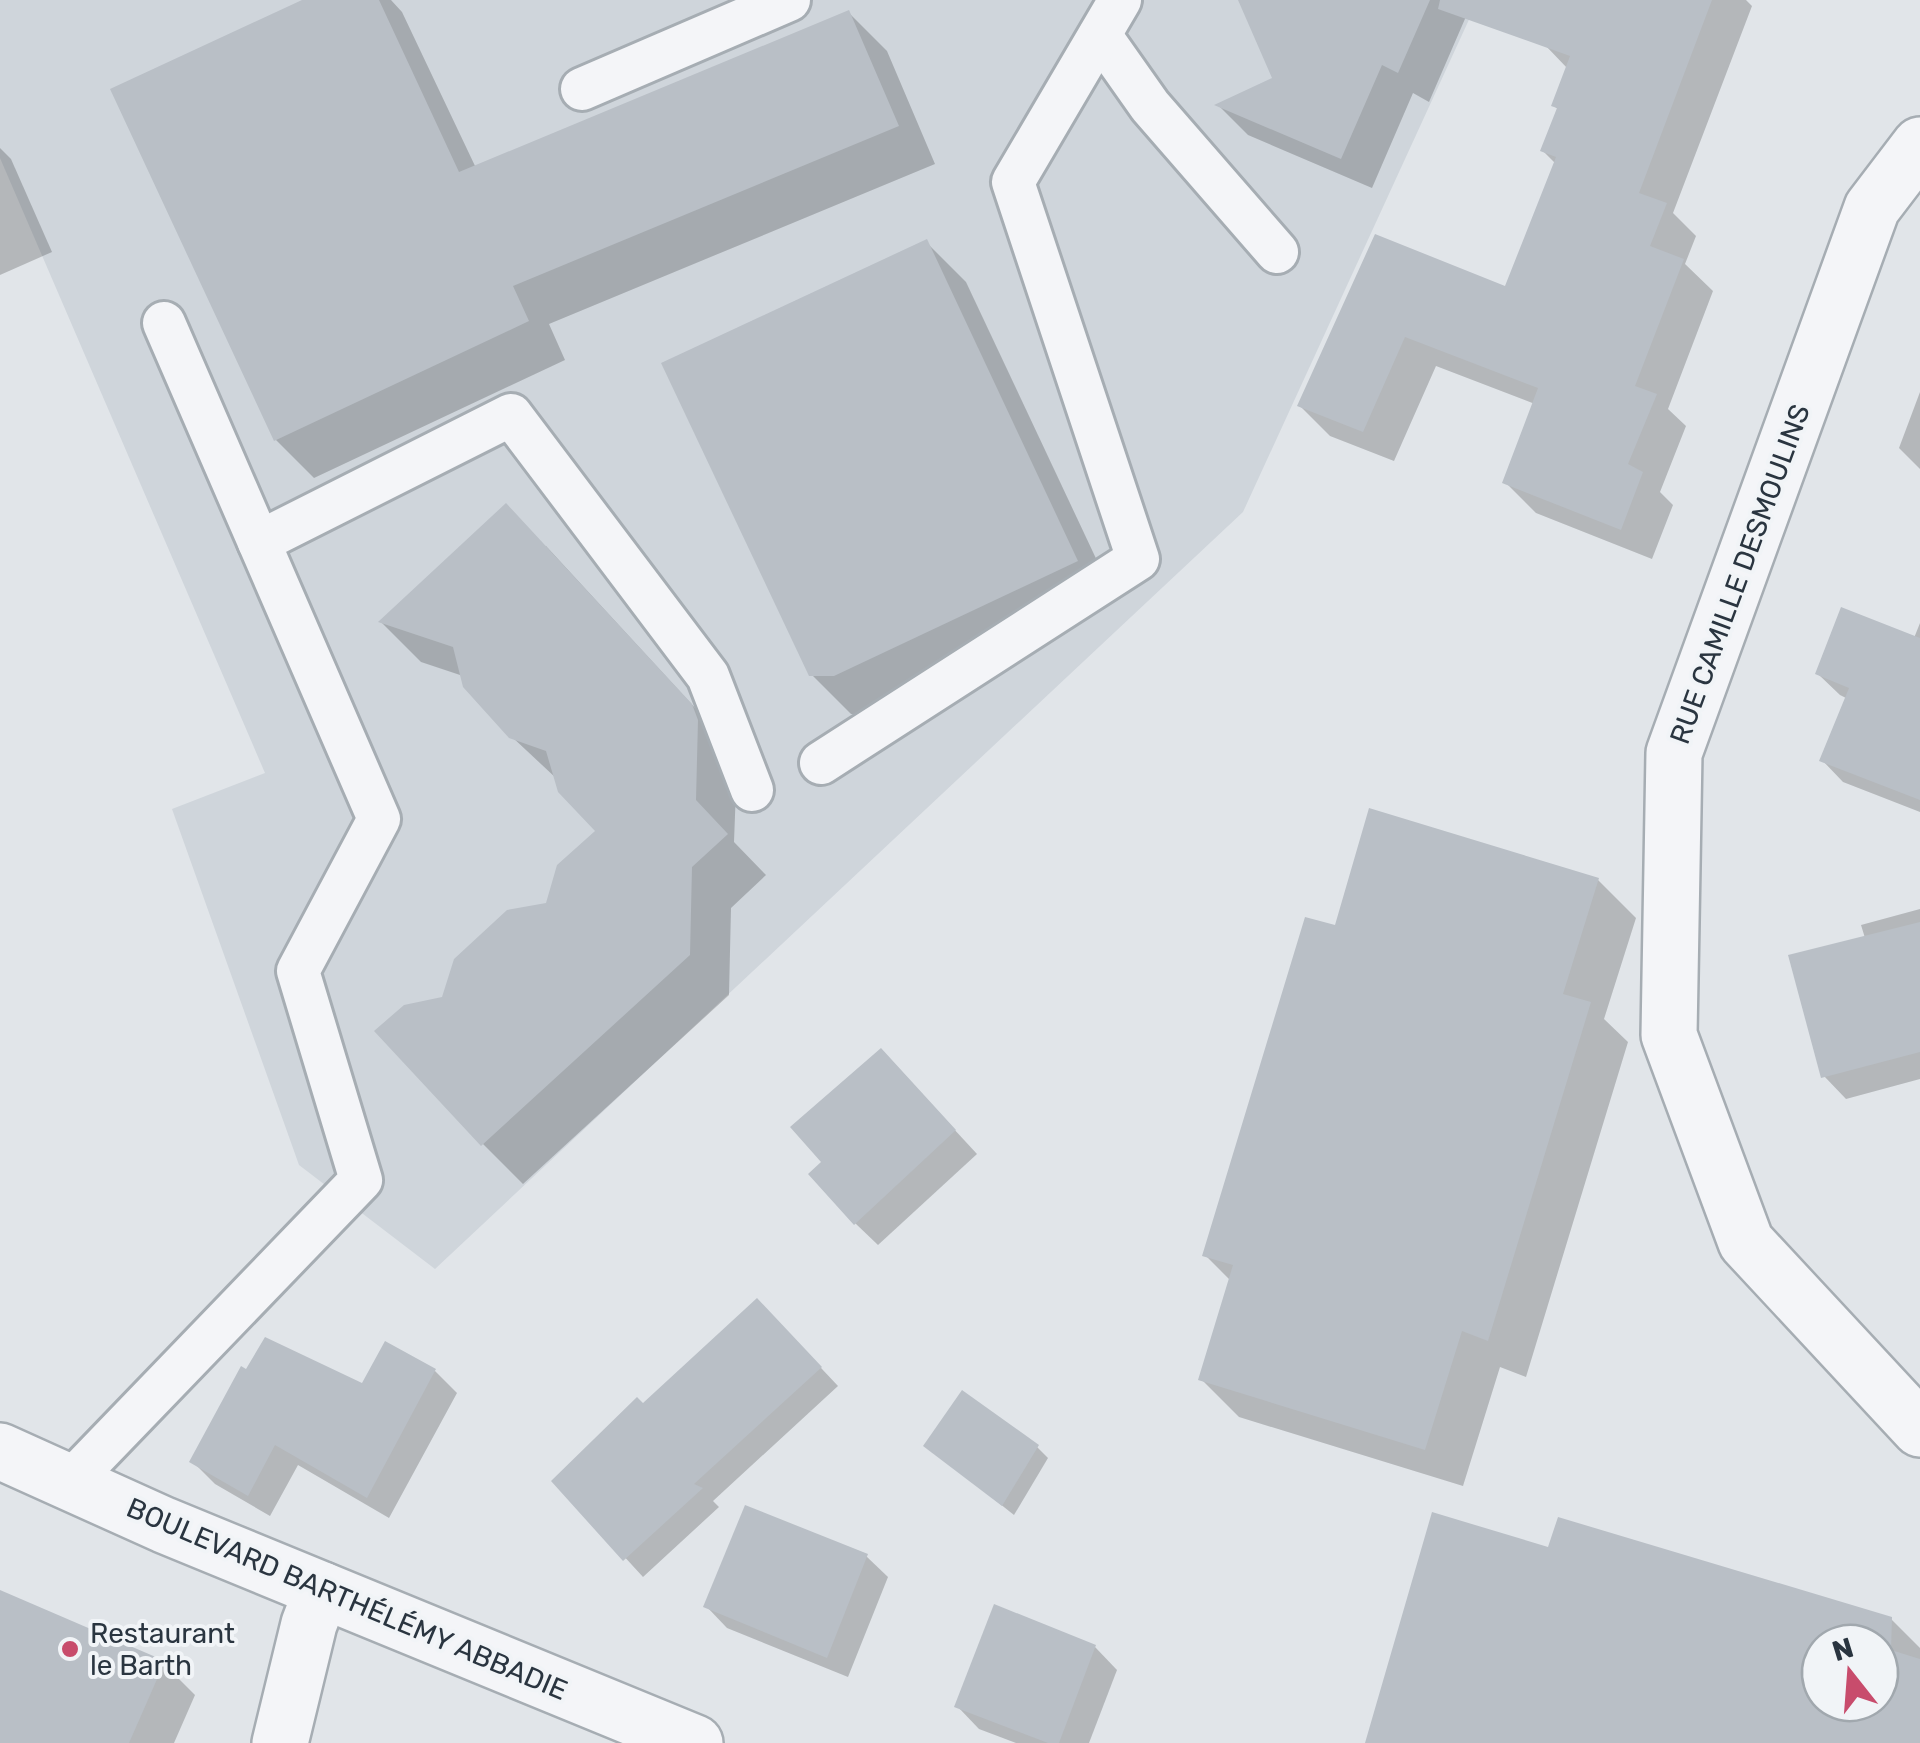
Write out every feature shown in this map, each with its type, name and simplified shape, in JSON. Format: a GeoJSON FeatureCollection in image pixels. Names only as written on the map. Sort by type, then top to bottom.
{"type":"FeatureCollection","features":[{"type":"Feature","properties":{"kind":"street","name":"RUE CAMILLE DESMOULINS"},"geometry":{"type":"LineString","coordinates":[[1920,145],[1872,208],[1674,753],[1669,1035],[1746,1242],[1920,1429]]}},
{"type":"Feature","properties":{"kind":"street","name":"BOULEVARD BARTHÉLÉMY ABBADIE"},"geometry":{"type":"LineString","coordinates":[[0,1451],[322,1590],[695,1743]]}},
{"type":"Feature","properties":{"kind":"street"},"geometry":{"type":"LineString","coordinates":[[280,1743],[309,1624],[322,1590]]}},
{"type":"Feature","properties":{"kind":"lane"},"geometry":{"type":"LineString","coordinates":[[582,89],[788,0]]}},
{"type":"Feature","properties":{"kind":"lane"},"geometry":{"type":"LineString","coordinates":[[1110,18],[1150,106],[1277,252]]}},
{"type":"Feature","properties":{"kind":"lane"},"geometry":{"type":"LineString","coordinates":[[820,763],[1138,559],[1013,182],[1110,18]]}},
{"type":"Feature","properties":{"kind":"lane"},"geometry":{"type":"LineString","coordinates":[[70,1482],[361,1180],[298,971],[380,819],[164,322]]}},
{"type":"Feature","properties":{"kind":"lane"},"geometry":{"type":"LineString","coordinates":[[259,542],[512,414],[708,676],[752,790]]}},
{"type":"Feature","properties":{"kind":"shaded area"},"geometry":{"type":"Polygon","coordinates":[[[0,0],[1478,0],[1243,512],[435,1269],[299,1165],[172,809],[265,773],[0,158],[0,0]]]}},
{"type":"Feature","properties":{"kind":"building"},"geometry":{"type":"Polygon","coordinates":[[[302,0],[379,0],[459,172],[849,10],[899,126],[513,286],[529,321],[274,441],[110,89],[302,0]]]}},
{"type":"Feature","properties":{"kind":"building"},"geometry":{"type":"Polygon","coordinates":[[[1238,0],[1430,0],[1398,73],[1382,65],[1341,159],[1214,105],[1272,78],[1238,0]]]}},
{"type":"Feature","properties":{"kind":"building"},"geometry":{"type":"Polygon","coordinates":[[[1440,0],[1712,0],[1639,193],[1667,203],[1650,246],[1684,259],[1635,386],[1657,394],[1628,464],[1643,472],[1621,530],[1502,483],[1538,388],[1405,337],[1363,432],[1297,406],[1375,234],[1505,286],[1556,157],[1540,151],[1557,108],[1551,106],[1570,56],[1438,9],[1440,0]]]}},
{"type":"Feature","properties":{"kind":"building"},"geometry":{"type":"Polygon","coordinates":[[[927,239],[1078,561],[834,676],[809,676],[661,363],[927,239]]]}},
{"type":"Feature","properties":{"kind":"building"},"geometry":{"type":"Polygon","coordinates":[[[506,503],[692,704],[698,720],[696,800],[728,834],[692,867],[690,955],[481,1146],[374,1031],[404,1005],[442,997],[454,959],[507,910],[546,903],[557,865],[595,831],[558,792],[546,751],[509,738],[463,687],[453,647],[378,622],[506,503]]]}},
{"type":"Feature","properties":{"kind":"building"},"geometry":{"type":"Polygon","coordinates":[[[1841,607],[1920,638],[1920,800],[1819,761],[1849,688],[1815,674],[1841,607]]]}},
{"type":"Feature","properties":{"kind":"building"},"geometry":{"type":"Polygon","coordinates":[[[1369,808],[1599,878],[1563,994],[1591,1002],[1488,1341],[1462,1331],[1425,1450],[1198,1380],[1233,1265],[1202,1256],[1305,917],[1335,925],[1369,808]]]}},
{"type":"Feature","properties":{"kind":"building"},"geometry":{"type":"Polygon","coordinates":[[[1920,922],[1920,1052],[1821,1078],[1788,955],[1920,922]]]}},
{"type":"Feature","properties":{"kind":"building"},"geometry":{"type":"Polygon","coordinates":[[[881,1048],[956,1130],[854,1225],[808,1174],[821,1162],[790,1127],[881,1048]]]}},
{"type":"Feature","properties":{"kind":"building"},"geometry":{"type":"Polygon","coordinates":[[[757,1298],[822,1367],[694,1484],[703,1488],[623,1561],[551,1481],[637,1397],[643,1403],[757,1298]]]}},
{"type":"Feature","properties":{"kind":"building"},"geometry":{"type":"Polygon","coordinates":[[[265,1337],[362,1383],[385,1341],[436,1369],[367,1498],[275,1445],[248,1496],[189,1462],[241,1366],[246,1369],[265,1337]]]}},
{"type":"Feature","properties":{"kind":"building"},"geometry":{"type":"Polygon","coordinates":[[[962,1390],[1039,1445],[1002,1506],[923,1446],[962,1390]]]}},
{"type":"Feature","properties":{"kind":"building"},"geometry":{"type":"Polygon","coordinates":[[[745,1505],[868,1554],[827,1658],[703,1607],[745,1505]]]}},
{"type":"Feature","properties":{"kind":"building"},"geometry":{"type":"Polygon","coordinates":[[[1432,1512],[1548,1547],[1558,1517],[1892,1617],[1892,1623],[1800,1623],[1800,1723],[1900,1723],[1900,1653],[1920,1659],[1920,1743],[1365,1743],[1432,1512]]]}},
{"type":"Feature","properties":{"kind":"building"},"geometry":{"type":"Polygon","coordinates":[[[0,1590],[165,1661],[129,1743],[0,1743],[0,1590]]]}},
{"type":"Feature","properties":{"kind":"building"},"geometry":{"type":"Polygon","coordinates":[[[994,1604],[1096,1645],[1059,1743],[1048,1743],[954,1707],[994,1604]]]}},
{"type":"Feature","properties":{"kind":"place","name":"Restaurant le Barth"},"geometry":{"type":"Point","coordinates":[70,1649]}}]}
